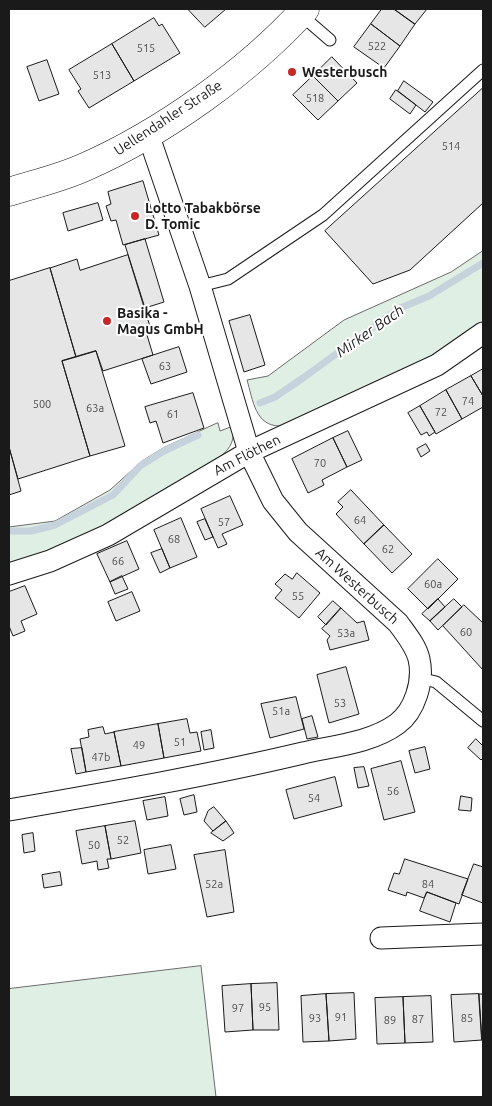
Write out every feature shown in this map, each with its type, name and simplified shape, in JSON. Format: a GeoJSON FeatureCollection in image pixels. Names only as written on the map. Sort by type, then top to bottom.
{"type":"FeatureCollection","features":[{"type":"Feature","properties":{"kind":"main road","name":"Uellendahler Straße"},"geometry":{"type":"LineString","coordinates":[[9,192],[82,168],[123,149],[148,134],[215,89],[278,38],[302,12]]}},
{"type":"Feature","properties":{"kind":"street","name":"Am Westerbusch"},"geometry":{"type":"LineString","coordinates":[[9,810],[223,772],[367,738],[397,724],[411,707],[418,692],[419,659],[410,639],[398,623],[298,532],[273,501],[249,452],[200,286],[148,134]]}},
{"type":"Feature","properties":{"kind":"street","name":"Am Flöthen"},"geometry":{"type":"LineString","coordinates":[[9,574],[50,561],[108,535],[249,452],[437,365],[483,333]]}},
{"type":"Feature","properties":{"kind":"street"},"geometry":{"type":"LineString","coordinates":[[380,938],[483,934]]}},
{"type":"Feature","properties":{"kind":"lane"},"geometry":{"type":"LineString","coordinates":[[302,12],[330,40]]}},
{"type":"Feature","properties":{"kind":"lane"},"geometry":{"type":"LineString","coordinates":[[200,286],[228,279],[323,215],[483,70]]}},
{"type":"Feature","properties":{"kind":"lane"},"geometry":{"type":"LineString","coordinates":[[419,678],[436,682],[483,720]]}},
{"type":"Feature","properties":{"kind":"green space"},"geometry":{"type":"Polygon","coordinates":[[[483,251],[483,323],[430,359],[280,426],[265,422],[260,417],[253,403],[247,380],[268,376],[344,320],[451,272],[483,251]]]}},
{"type":"Feature","properties":{"kind":"green space"},"geometry":{"type":"Polygon","coordinates":[[[218,423],[220,431],[233,426],[232,443],[221,456],[109,525],[9,567],[9,527],[55,521],[110,490],[142,461],[163,448],[218,423]]]}},
{"type":"Feature","properties":{"kind":"green space"},"geometry":{"type":"Polygon","coordinates":[[[201,966],[216,1097],[9,1097],[9,989],[201,966]]]}},
{"type":"Feature","properties":{"kind":"building"},"geometry":{"type":"Polygon","coordinates":[[[188,9],[226,9],[205,27],[188,9]]]}},
{"type":"Feature","properties":{"kind":"building"},"geometry":{"type":"Polygon","coordinates":[[[382,9],[394,9],[415,24],[400,46],[371,24],[382,9]]]}},
{"type":"Feature","properties":{"kind":"building"},"geometry":{"type":"Polygon","coordinates":[[[394,9],[427,9],[415,24],[394,9]]]}},
{"type":"Feature","properties":{"kind":"building"},"geometry":{"type":"Polygon","coordinates":[[[154,18],[159,26],[162,24],[180,53],[134,81],[112,44],[154,18]]]}},
{"type":"Feature","properties":{"kind":"building"},"geometry":{"type":"Polygon","coordinates":[[[371,24],[400,46],[384,68],[354,47],[371,24]]]}},
{"type":"Feature","properties":{"kind":"building"},"geometry":{"type":"Polygon","coordinates":[[[112,44],[134,81],[89,108],[78,91],[81,89],[69,70],[112,44]]]}},
{"type":"Feature","properties":{"kind":"building"},"geometry":{"type":"Polygon","coordinates":[[[332,57],[357,83],[338,101],[313,76],[332,57]]]}},
{"type":"Feature","properties":{"kind":"building"},"geometry":{"type":"Polygon","coordinates":[[[47,60],[59,94],[39,101],[27,67],[47,60]]]}},
{"type":"Feature","properties":{"kind":"building"},"geometry":{"type":"Polygon","coordinates":[[[313,76],[338,101],[318,120],[293,95],[313,76]]]}},
{"type":"Feature","properties":{"kind":"building"},"geometry":{"type":"Polygon","coordinates":[[[404,81],[433,102],[425,112],[398,91],[404,81]]]}},
{"type":"Feature","properties":{"kind":"building"},"geometry":{"type":"Polygon","coordinates":[[[483,88],[483,203],[410,270],[373,284],[325,231],[483,88]]]}},
{"type":"Feature","properties":{"kind":"building"},"geometry":{"type":"Polygon","coordinates":[[[396,90],[416,105],[410,114],[390,99],[396,90]]]}},
{"type":"Feature","properties":{"kind":"building"},"geometry":{"type":"Polygon","coordinates":[[[143,181],[159,235],[123,245],[116,220],[111,221],[106,206],[111,204],[108,192],[143,181]]]}},
{"type":"Feature","properties":{"kind":"building"},"geometry":{"type":"Polygon","coordinates":[[[98,203],[103,220],[68,231],[63,213],[98,203]]]}},
{"type":"Feature","properties":{"kind":"building"},"geometry":{"type":"Polygon","coordinates":[[[145,239],[164,302],[145,308],[125,245],[145,239]]]}},
{"type":"Feature","properties":{"kind":"building","name":"Basika - Magus GmbH"},"geometry":{"type":"Polygon","coordinates":[[[128,255],[152,333],[147,335],[153,355],[103,371],[96,351],[76,357],[50,268],[77,259],[80,270],[128,255]]]}},
{"type":"Feature","properties":{"kind":"building"},"geometry":{"type":"Polygon","coordinates":[[[50,268],[76,357],[62,361],[90,456],[18,479],[9,447],[9,281],[50,268]]]}},
{"type":"Feature","properties":{"kind":"building"},"geometry":{"type":"Polygon","coordinates":[[[250,315],[265,365],[244,372],[229,321],[250,315]]]}},
{"type":"Feature","properties":{"kind":"building"},"geometry":{"type":"Polygon","coordinates":[[[179,347],[187,372],[151,384],[142,359],[179,347]]]}},
{"type":"Feature","properties":{"kind":"building"},"geometry":{"type":"Polygon","coordinates":[[[96,351],[125,446],[90,456],[62,361],[96,351]]]}},
{"type":"Feature","properties":{"kind":"building"},"geometry":{"type":"Polygon","coordinates":[[[483,369],[483,396],[471,376],[483,369]]]}},
{"type":"Feature","properties":{"kind":"building"},"geometry":{"type":"Polygon","coordinates":[[[471,376],[483,396],[483,407],[462,419],[446,390],[471,376]]]}},
{"type":"Feature","properties":{"kind":"building"},"geometry":{"type":"Polygon","coordinates":[[[446,390],[462,419],[436,434],[420,406],[446,390]]]}},
{"type":"Feature","properties":{"kind":"building"},"geometry":{"type":"Polygon","coordinates":[[[193,393],[204,428],[163,443],[156,421],[150,423],[145,407],[193,393]]]}},
{"type":"Feature","properties":{"kind":"building"},"geometry":{"type":"Polygon","coordinates":[[[420,406],[435,432],[429,436],[427,432],[421,435],[408,413],[420,406]]]}},
{"type":"Feature","properties":{"kind":"building"},"geometry":{"type":"Polygon","coordinates":[[[348,431],[362,460],[347,467],[333,438],[348,431]]]}},
{"type":"Feature","properties":{"kind":"building"},"geometry":{"type":"Polygon","coordinates":[[[333,438],[347,467],[322,480],[324,485],[308,493],[292,459],[333,438]]]}},
{"type":"Feature","properties":{"kind":"building"},"geometry":{"type":"Polygon","coordinates":[[[426,444],[430,451],[421,457],[417,449],[426,444]]]}},
{"type":"Feature","properties":{"kind":"building"},"geometry":{"type":"Polygon","coordinates":[[[9,447],[21,491],[9,495],[9,447]]]}},
{"type":"Feature","properties":{"kind":"building"},"geometry":{"type":"Polygon","coordinates":[[[351,490],[384,525],[364,544],[336,514],[343,507],[338,502],[351,490]]]}},
{"type":"Feature","properties":{"kind":"building"},"geometry":{"type":"Polygon","coordinates":[[[230,496],[243,525],[222,534],[227,544],[218,548],[201,509],[230,496]]]}},
{"type":"Feature","properties":{"kind":"building"},"geometry":{"type":"Polygon","coordinates":[[[181,518],[197,557],[170,568],[154,530],[181,518]]]}},
{"type":"Feature","properties":{"kind":"building"},"geometry":{"type":"Polygon","coordinates":[[[205,519],[213,537],[205,540],[197,522],[205,519]]]}},
{"type":"Feature","properties":{"kind":"building"},"geometry":{"type":"Polygon","coordinates":[[[384,525],[412,554],[392,573],[364,544],[384,525]]]}},
{"type":"Feature","properties":{"kind":"building"},"geometry":{"type":"Polygon","coordinates":[[[127,541],[139,569],[110,582],[97,554],[127,541]]]}},
{"type":"Feature","properties":{"kind":"building"},"geometry":{"type":"Polygon","coordinates":[[[162,549],[170,568],[160,573],[151,553],[162,549]]]}},
{"type":"Feature","properties":{"kind":"building"},"geometry":{"type":"Polygon","coordinates":[[[438,559],[458,579],[428,609],[408,589],[438,559]]]}},
{"type":"Feature","properties":{"kind":"building"},"geometry":{"type":"Polygon","coordinates":[[[297,573],[320,593],[299,618],[275,598],[282,590],[275,584],[285,574],[292,579],[297,573]]]}},
{"type":"Feature","properties":{"kind":"building"},"geometry":{"type":"Polygon","coordinates":[[[122,576],[128,589],[115,594],[110,582],[122,576]]]}},
{"type":"Feature","properties":{"kind":"building"},"geometry":{"type":"Polygon","coordinates":[[[25,586],[37,614],[21,621],[25,631],[13,636],[9,626],[9,592],[25,586]]]}},
{"type":"Feature","properties":{"kind":"building"},"geometry":{"type":"Polygon","coordinates":[[[132,592],[140,611],[116,621],[108,602],[132,592]]]}},
{"type":"Feature","properties":{"kind":"building"},"geometry":{"type":"Polygon","coordinates":[[[438,599],[445,607],[430,621],[422,614],[438,599]]]}},
{"type":"Feature","properties":{"kind":"building"},"geometry":{"type":"Polygon","coordinates":[[[454,599],[462,607],[438,630],[430,621],[454,599]]]}},
{"type":"Feature","properties":{"kind":"building"},"geometry":{"type":"Polygon","coordinates":[[[333,601],[341,608],[326,625],[318,617],[333,601]]]}},
{"type":"Feature","properties":{"kind":"building"},"geometry":{"type":"Polygon","coordinates":[[[464,605],[483,623],[483,670],[443,626],[464,605]]]}},
{"type":"Feature","properties":{"kind":"building"},"geometry":{"type":"Polygon","coordinates":[[[341,608],[357,623],[364,621],[369,640],[330,650],[327,640],[330,636],[322,629],[341,608]]]}},
{"type":"Feature","properties":{"kind":"building"},"geometry":{"type":"Polygon","coordinates":[[[346,667],[359,714],[329,723],[317,675],[346,667]]]}},
{"type":"Feature","properties":{"kind":"building"},"geometry":{"type":"Polygon","coordinates":[[[296,697],[304,729],[270,738],[261,704],[296,697]]]}},
{"type":"Feature","properties":{"kind":"building"},"geometry":{"type":"Polygon","coordinates":[[[312,716],[318,737],[307,739],[302,719],[312,716]]]}},
{"type":"Feature","properties":{"kind":"building"},"geometry":{"type":"Polygon","coordinates":[[[187,719],[190,733],[197,732],[201,751],[164,758],[158,724],[187,719]]]}},
{"type":"Feature","properties":{"kind":"building"},"geometry":{"type":"Polygon","coordinates":[[[158,724],[164,758],[121,766],[114,732],[158,724]]]}},
{"type":"Feature","properties":{"kind":"building"},"geometry":{"type":"Polygon","coordinates":[[[103,727],[105,734],[114,732],[121,766],[86,772],[80,739],[89,737],[88,730],[103,727]]]}},
{"type":"Feature","properties":{"kind":"building"},"geometry":{"type":"Polygon","coordinates":[[[211,730],[214,748],[204,750],[201,732],[211,730]]]}},
{"type":"Feature","properties":{"kind":"building"},"geometry":{"type":"Polygon","coordinates":[[[476,739],[483,746],[483,758],[481,760],[468,748],[476,739]]]}},
{"type":"Feature","properties":{"kind":"building"},"geometry":{"type":"Polygon","coordinates":[[[425,747],[430,769],[415,773],[409,751],[425,747]]]}},
{"type":"Feature","properties":{"kind":"building"},"geometry":{"type":"Polygon","coordinates":[[[82,748],[86,772],[76,774],[71,749],[82,748]]]}},
{"type":"Feature","properties":{"kind":"building"},"geometry":{"type":"Polygon","coordinates":[[[401,761],[415,812],[384,820],[371,769],[401,761]]]}},
{"type":"Feature","properties":{"kind":"building"},"geometry":{"type":"Polygon","coordinates":[[[364,767],[369,786],[358,788],[354,768],[364,767]]]}},
{"type":"Feature","properties":{"kind":"building"},"geometry":{"type":"Polygon","coordinates":[[[335,777],[342,806],[294,819],[286,790],[335,777]]]}},
{"type":"Feature","properties":{"kind":"building"},"geometry":{"type":"Polygon","coordinates":[[[194,795],[197,812],[184,815],[180,799],[194,795]]]}},
{"type":"Feature","properties":{"kind":"building"},"geometry":{"type":"Polygon","coordinates":[[[461,796],[472,798],[471,811],[459,810],[461,796]]]}},
{"type":"Feature","properties":{"kind":"building"},"geometry":{"type":"Polygon","coordinates":[[[165,797],[168,816],[147,820],[143,801],[165,797]]]}},
{"type":"Feature","properties":{"kind":"building"},"geometry":{"type":"Polygon","coordinates":[[[214,807],[226,821],[213,831],[204,821],[208,811],[214,807]]]}},
{"type":"Feature","properties":{"kind":"building"},"geometry":{"type":"Polygon","coordinates":[[[135,821],[141,853],[111,859],[105,826],[135,821]]]}},
{"type":"Feature","properties":{"kind":"building"},"geometry":{"type":"Polygon","coordinates":[[[226,821],[234,833],[223,841],[211,833],[226,821]]]}},
{"type":"Feature","properties":{"kind":"building"},"geometry":{"type":"Polygon","coordinates":[[[105,826],[111,859],[107,859],[109,868],[98,870],[97,861],[82,864],[76,831],[105,826]]]}},
{"type":"Feature","properties":{"kind":"building"},"geometry":{"type":"Polygon","coordinates":[[[33,833],[35,851],[24,853],[22,835],[33,833]]]}},
{"type":"Feature","properties":{"kind":"building"},"geometry":{"type":"Polygon","coordinates":[[[171,845],[176,869],[148,874],[144,850],[171,845]]]}},
{"type":"Feature","properties":{"kind":"building"},"geometry":{"type":"Polygon","coordinates":[[[225,850],[234,912],[207,917],[194,855],[225,850]]]}},
{"type":"Feature","properties":{"kind":"building"},"geometry":{"type":"Polygon","coordinates":[[[405,859],[468,879],[459,904],[427,892],[424,898],[407,892],[406,896],[388,890],[394,873],[399,874],[405,859]]]}},
{"type":"Feature","properties":{"kind":"building"},"geometry":{"type":"Polygon","coordinates":[[[474,864],[483,867],[483,903],[462,895],[474,864]]]}},
{"type":"Feature","properties":{"kind":"building"},"geometry":{"type":"Polygon","coordinates":[[[60,872],[62,885],[44,888],[42,875],[60,872]]]}},
{"type":"Feature","properties":{"kind":"building"},"geometry":{"type":"Polygon","coordinates":[[[427,892],[456,903],[450,922],[420,911],[427,892]]]}},
{"type":"Feature","properties":{"kind":"building"},"geometry":{"type":"Polygon","coordinates":[[[277,983],[279,1030],[253,1030],[251,984],[277,983]]]}},
{"type":"Feature","properties":{"kind":"building"},"geometry":{"type":"Polygon","coordinates":[[[251,984],[253,1030],[225,1032],[222,986],[251,984]]]}},
{"type":"Feature","properties":{"kind":"building"},"geometry":{"type":"Polygon","coordinates":[[[354,993],[356,1039],[329,1041],[326,994],[354,993]]]}},
{"type":"Feature","properties":{"kind":"building"},"geometry":{"type":"Polygon","coordinates":[[[326,994],[329,1041],[303,1042],[301,996],[326,994]]]}},
{"type":"Feature","properties":{"kind":"building"},"geometry":{"type":"Polygon","coordinates":[[[479,994],[483,994],[483,1040],[482,1040],[479,994]]]}},
{"type":"Feature","properties":{"kind":"building"},"geometry":{"type":"Polygon","coordinates":[[[479,994],[482,1040],[454,1042],[451,995],[479,994]]]}},
{"type":"Feature","properties":{"kind":"building"},"geometry":{"type":"Polygon","coordinates":[[[431,996],[433,1042],[405,1043],[403,997],[431,996]]]}},
{"type":"Feature","properties":{"kind":"building"},"geometry":{"type":"Polygon","coordinates":[[[403,997],[405,1043],[377,1044],[375,998],[403,997]]]}},
{"type":"Feature","properties":{"kind":"waterway","name":"Mirker Bach"},"geometry":{"type":"LineString","coordinates":[[260,403],[275,397],[303,378],[398,309],[429,296],[483,263]]}},
{"type":"Feature","properties":{"kind":"waterway","name":"Mirker Bach"},"geometry":{"type":"LineString","coordinates":[[9,531],[31,531],[55,525],[113,495],[140,466],[164,451],[198,435]]}},
{"type":"Feature","properties":{"kind":"place","name":"Westerbusch"},"geometry":{"type":"Point","coordinates":[292,72]}},
{"type":"Feature","properties":{"kind":"place","name":"Lotto Tabakbörse D. Tomic"},"geometry":{"type":"Point","coordinates":[135,216]}},
{"type":"Feature","properties":{"kind":"place","name":"Basika - Magus GmbH"},"geometry":{"type":"Point","coordinates":[107,321]}}]}
